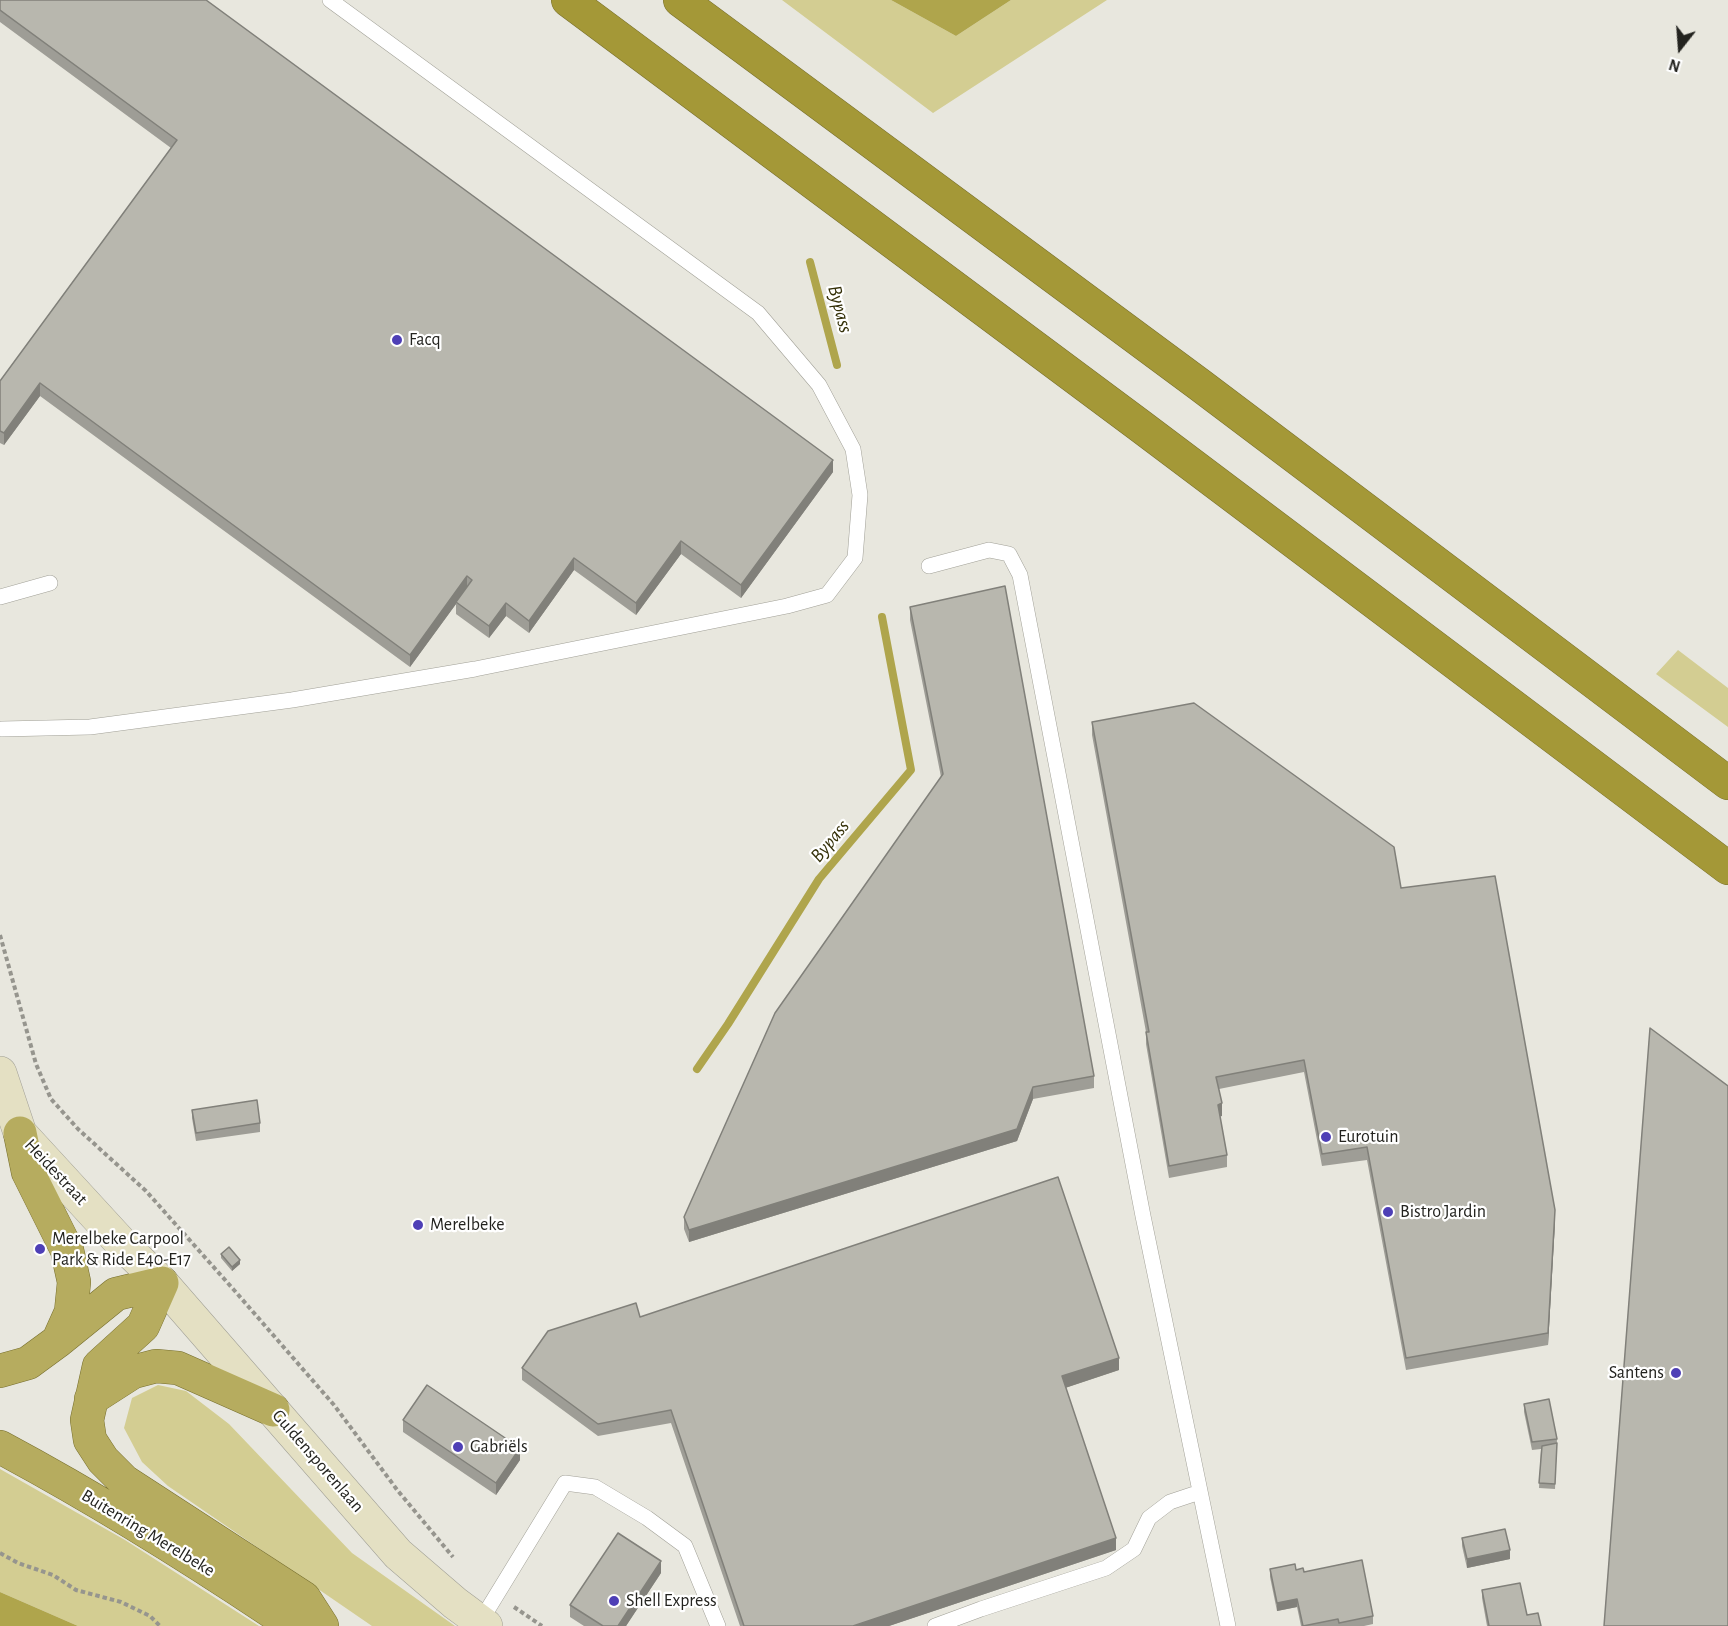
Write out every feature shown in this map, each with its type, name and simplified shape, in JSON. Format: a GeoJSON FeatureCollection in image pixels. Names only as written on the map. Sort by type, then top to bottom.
{"type":"FeatureCollection","features":[{"type":"Feature","properties":{"kind":"highway"},"geometry":{"type":"LineString","coordinates":[[568,0],[1728,868]]}},
{"type":"Feature","properties":{"kind":"highway"},"geometry":{"type":"LineString","coordinates":[[680,0],[1219,399],[1728,783]]}},
{"type":"Feature","properties":{"kind":"highway"},"geometry":{"type":"LineString","coordinates":[[20,1133],[28,1172],[67,1250],[74,1282],[71,1312],[58,1341]]}},
{"type":"Feature","properties":{"kind":"highway"},"geometry":{"type":"LineString","coordinates":[[0,1371],[28,1363],[116,1294],[162,1283]]}},
{"type":"Feature","properties":{"kind":"highway"},"geometry":{"type":"LineString","coordinates":[[162,1283],[143,1326],[99,1366],[87,1420],[90,1440],[103,1460],[124,1481],[304,1598],[322,1626]]}},
{"type":"Feature","properties":{"kind":"highway"},"geometry":{"type":"LineString","coordinates":[[92,1399],[133,1372],[156,1366],[178,1368],[273,1410]]}},
{"type":"Feature","properties":{"kind":"highway","name":"Buitenring Merelbeke"},"geometry":{"type":"LineString","coordinates":[[0,1447],[134,1524],[224,1579],[293,1626]]}},
{"type":"Feature","properties":{"kind":"main road","name":"Heidestraat"},"geometry":{"type":"LineString","coordinates":[[0,1073],[20,1133],[122,1244],[162,1283]]}},
{"type":"Feature","properties":{"kind":"main road","name":"Guldensporenlaan"},"geometry":{"type":"LineString","coordinates":[[162,1283],[398,1554],[455,1603],[487,1614]]}},
{"type":"Feature","properties":{"kind":"lane"},"geometry":{"type":"LineString","coordinates":[[2,729],[90,728],[292,700],[487,667],[788,606],[827,595],[855,558],[860,495],[853,449],[819,384],[758,313],[330,0]]}},
{"type":"Feature","properties":{"kind":"lane"},"geometry":{"type":"LineString","coordinates":[[929,566],[989,550],[1009,554],[1020,575],[1143,1216],[1228,1626]]}},
{"type":"Feature","properties":{"kind":"lane"},"geometry":{"type":"LineString","coordinates":[[0,597],[50,583]]}},
{"type":"Feature","properties":{"kind":"lane"},"geometry":{"type":"LineString","coordinates":[[487,1614],[566,1483],[596,1486],[647,1518],[685,1546],[718,1626]]}},
{"type":"Feature","properties":{"kind":"lane"},"geometry":{"type":"LineString","coordinates":[[935,1626],[1106,1568],[1134,1550],[1149,1518],[1170,1502],[1200,1492]]}},
{"type":"Feature","properties":{"kind":"path"},"geometry":{"type":"LineString","coordinates":[[0,935],[36,1064],[51,1099],[78,1129],[146,1191],[242,1299],[334,1406],[398,1491],[460,1563]]}},
{"type":"Feature","properties":{"kind":"path"},"geometry":{"type":"LineString","coordinates":[[0,1553],[18,1563],[53,1575],[76,1590],[121,1602],[150,1616],[160,1626]]}},
{"type":"Feature","properties":{"kind":"path"},"geometry":{"type":"LineString","coordinates":[[487,1614],[542,1626]]}},
{"type":"Feature","properties":{"kind":"shaded area"},"geometry":{"type":"Polygon","coordinates":[[[782,0],[891,0],[956,36],[1011,0],[1107,0],[933,113],[782,0]]]}},
{"type":"Feature","properties":{"kind":"shaded area"},"geometry":{"type":"Polygon","coordinates":[[[891,0],[1011,0],[956,36],[891,0]]]}},
{"type":"Feature","properties":{"kind":"shaded area"},"geometry":{"type":"Polygon","coordinates":[[[1678,650],[1728,688],[1728,727],[1656,674],[1678,650]]]}},
{"type":"Feature","properties":{"kind":"shaded area"},"geometry":{"type":"Polygon","coordinates":[[[158,1385],[186,1391],[229,1424],[352,1553],[455,1626],[372,1626],[168,1486],[142,1462],[124,1428],[132,1398],[158,1385]]]}},
{"type":"Feature","properties":{"kind":"shaded area"},"geometry":{"type":"Polygon","coordinates":[[[0,1469],[125,1540],[259,1626],[78,1626],[0,1592],[0,1469]]]}},
{"type":"Feature","properties":{"kind":"shaded area"},"geometry":{"type":"Polygon","coordinates":[[[0,1592],[78,1626],[0,1626],[0,1592]]]}},
{"type":"Feature","properties":{"kind":"building"},"geometry":{"type":"Polygon","coordinates":[[[0,0],[206,0],[833,460],[741,585],[681,541],[636,603],[574,558],[529,621],[506,603],[489,626],[456,602],[472,580],[467,576],[410,655],[40,383],[4,433],[0,431],[0,381],[177,140],[0,10],[0,0]]]}},
{"type":"Feature","properties":{"kind":"building"},"geometry":{"type":"Polygon","coordinates":[[[1005,586],[1094,1076],[1033,1087],[1017,1129],[689,1230],[684,1217],[775,1013],[943,774],[910,607],[1005,586]]]}},
{"type":"Feature","properties":{"kind":"building"},"geometry":{"type":"Polygon","coordinates":[[[1194,703],[1394,847],[1401,888],[1495,876],[1555,1210],[1548,1333],[1406,1358],[1367,1147],[1322,1154],[1304,1060],[1216,1077],[1222,1103],[1218,1105],[1227,1155],[1169,1166],[1146,1032],[1149,1032],[1092,722],[1194,703]]]}},
{"type":"Feature","properties":{"kind":"building","name":"Santens"},"geometry":{"type":"Polygon","coordinates":[[[1650,1028],[1728,1086],[1728,1626],[1604,1626],[1650,1028]]]}},
{"type":"Feature","properties":{"kind":"building"},"geometry":{"type":"Polygon","coordinates":[[[257,1100],[260,1123],[196,1133],[192,1110],[257,1100]]]}},
{"type":"Feature","properties":{"kind":"building"},"geometry":{"type":"Polygon","coordinates":[[[1058,1177],[1119,1358],[1062,1376],[1116,1538],[853,1626],[744,1626],[671,1410],[598,1424],[522,1368],[548,1331],[636,1303],[640,1317],[1058,1177]]]}},
{"type":"Feature","properties":{"kind":"building"},"geometry":{"type":"Polygon","coordinates":[[[229,1247],[240,1260],[232,1267],[221,1254],[229,1247]]]}},
{"type":"Feature","properties":{"kind":"building"},"geometry":{"type":"Polygon","coordinates":[[[427,1385],[520,1448],[496,1483],[403,1420],[427,1385]]]}},
{"type":"Feature","properties":{"kind":"building"},"geometry":{"type":"Polygon","coordinates":[[[1549,1399],[1557,1439],[1532,1442],[1524,1404],[1549,1399]]]}},
{"type":"Feature","properties":{"kind":"building"},"geometry":{"type":"Polygon","coordinates":[[[1557,1443],[1555,1484],[1539,1483],[1542,1446],[1557,1443]]]}},
{"type":"Feature","properties":{"kind":"building"},"geometry":{"type":"Polygon","coordinates":[[[1505,1529],[1510,1550],[1467,1559],[1462,1538],[1505,1529]]]}},
{"type":"Feature","properties":{"kind":"building"},"geometry":{"type":"Polygon","coordinates":[[[618,1533],[661,1561],[618,1626],[603,1626],[570,1605],[618,1533]]]}},
{"type":"Feature","properties":{"kind":"building"},"geometry":{"type":"Polygon","coordinates":[[[1362,1560],[1373,1616],[1339,1623],[1338,1619],[1303,1626],[1297,1599],[1277,1603],[1270,1569],[1295,1564],[1296,1570],[1303,1568],[1304,1572],[1362,1560]]]}},
{"type":"Feature","properties":{"kind":"building"},"geometry":{"type":"Polygon","coordinates":[[[1520,1583],[1527,1615],[1538,1613],[1541,1626],[1489,1626],[1482,1590],[1520,1583]]]}},
{"type":"Feature","properties":{"kind":"waterway","name":"Bypass"},"geometry":{"type":"LineString","coordinates":[[810,262],[837,365]]}},
{"type":"Feature","properties":{"kind":"waterway","name":"Bypass"},"geometry":{"type":"LineString","coordinates":[[697,1069],[819,879],[911,770],[882,617]]}},
{"type":"Feature","properties":{"kind":"place","name":"Facq"},"geometry":{"type":"Point","coordinates":[397,340]}},
{"type":"Feature","properties":{"kind":"place","name":"Eurotuin"},"geometry":{"type":"Point","coordinates":[1326,1137]}},
{"type":"Feature","properties":{"kind":"place","name":"Bistro Jardin"},"geometry":{"type":"Point","coordinates":[1388,1212]}},
{"type":"Feature","properties":{"kind":"place","name":"Merelbeke"},"geometry":{"type":"Point","coordinates":[418,1225]}},
{"type":"Feature","properties":{"kind":"place","name":"Merelbeke Carpool Park & Ride E40-E17"},"geometry":{"type":"Point","coordinates":[40,1249]}},
{"type":"Feature","properties":{"kind":"place","name":"Santens"},"geometry":{"type":"Point","coordinates":[1676,1373]}},
{"type":"Feature","properties":{"kind":"place","name":"Gabriëls"},"geometry":{"type":"Point","coordinates":[458,1447]}},
{"type":"Feature","properties":{"kind":"place","name":"Shell Express"},"geometry":{"type":"Point","coordinates":[614,1601]}}]}
